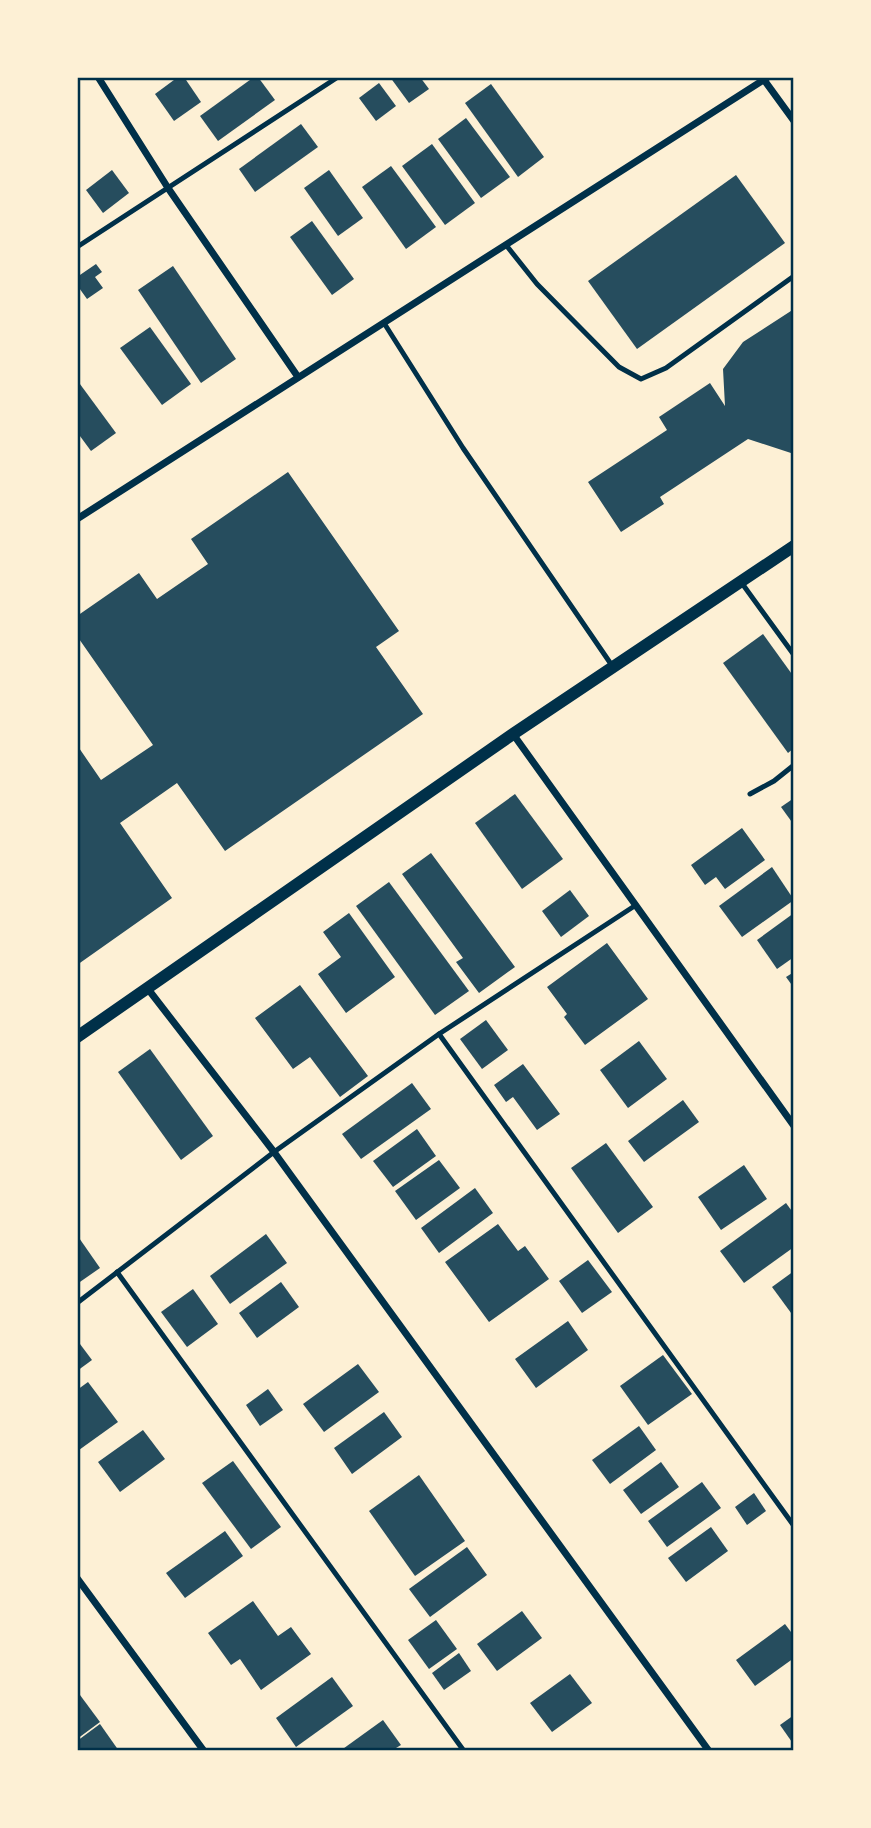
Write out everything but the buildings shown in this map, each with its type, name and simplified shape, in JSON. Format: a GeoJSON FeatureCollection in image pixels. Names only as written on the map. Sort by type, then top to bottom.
{"type":"FeatureCollection","features":[{"type":"Feature","properties":{"kind":"street"},"geometry":{"type":"LineString","coordinates":[[97,77],[168,188],[298,377]]}},
{"type":"Feature","properties":{"kind":"street"},"geometry":{"type":"LineString","coordinates":[[77,519],[765,78],[794,121]]}},
{"type":"Feature","properties":{"kind":"street"},"geometry":{"type":"LineString","coordinates":[[77,1037],[513,734],[794,546]]}},
{"type":"Feature","properties":{"kind":"street"},"geometry":{"type":"LineString","coordinates":[[513,734],[794,1126]]}},
{"type":"Feature","properties":{"kind":"street"},"geometry":{"type":"LineString","coordinates":[[148,989],[274,1152],[709,1751]]}},
{"type":"Feature","properties":{"kind":"street"},"geometry":{"type":"LineString","coordinates":[[77,1578],[204,1751]]}},
{"type":"Feature","properties":{"kind":"lane"},"geometry":{"type":"LineString","coordinates":[[77,247],[338,77]]}},
{"type":"Feature","properties":{"kind":"lane"},"geometry":{"type":"LineString","coordinates":[[506,245],[537,284],[619,367],[641,379],[666,368],[794,276]]}},
{"type":"Feature","properties":{"kind":"lane"},"geometry":{"type":"LineString","coordinates":[[384,323],[463,448],[613,667]]}},
{"type":"Feature","properties":{"kind":"lane"},"geometry":{"type":"LineString","coordinates":[[741,582],[794,655]]}},
{"type":"Feature","properties":{"kind":"lane"},"geometry":{"type":"LineString","coordinates":[[750,794],[774,781],[794,765]]}},
{"type":"Feature","properties":{"kind":"lane"},"geometry":{"type":"LineString","coordinates":[[77,1303],[274,1152],[439,1034],[636,905]]}},
{"type":"Feature","properties":{"kind":"lane"},"geometry":{"type":"LineString","coordinates":[[439,1034],[794,1526]]}},
{"type":"Feature","properties":{"kind":"lane"},"geometry":{"type":"LineString","coordinates":[[117,1272],[464,1751]]}}]}
